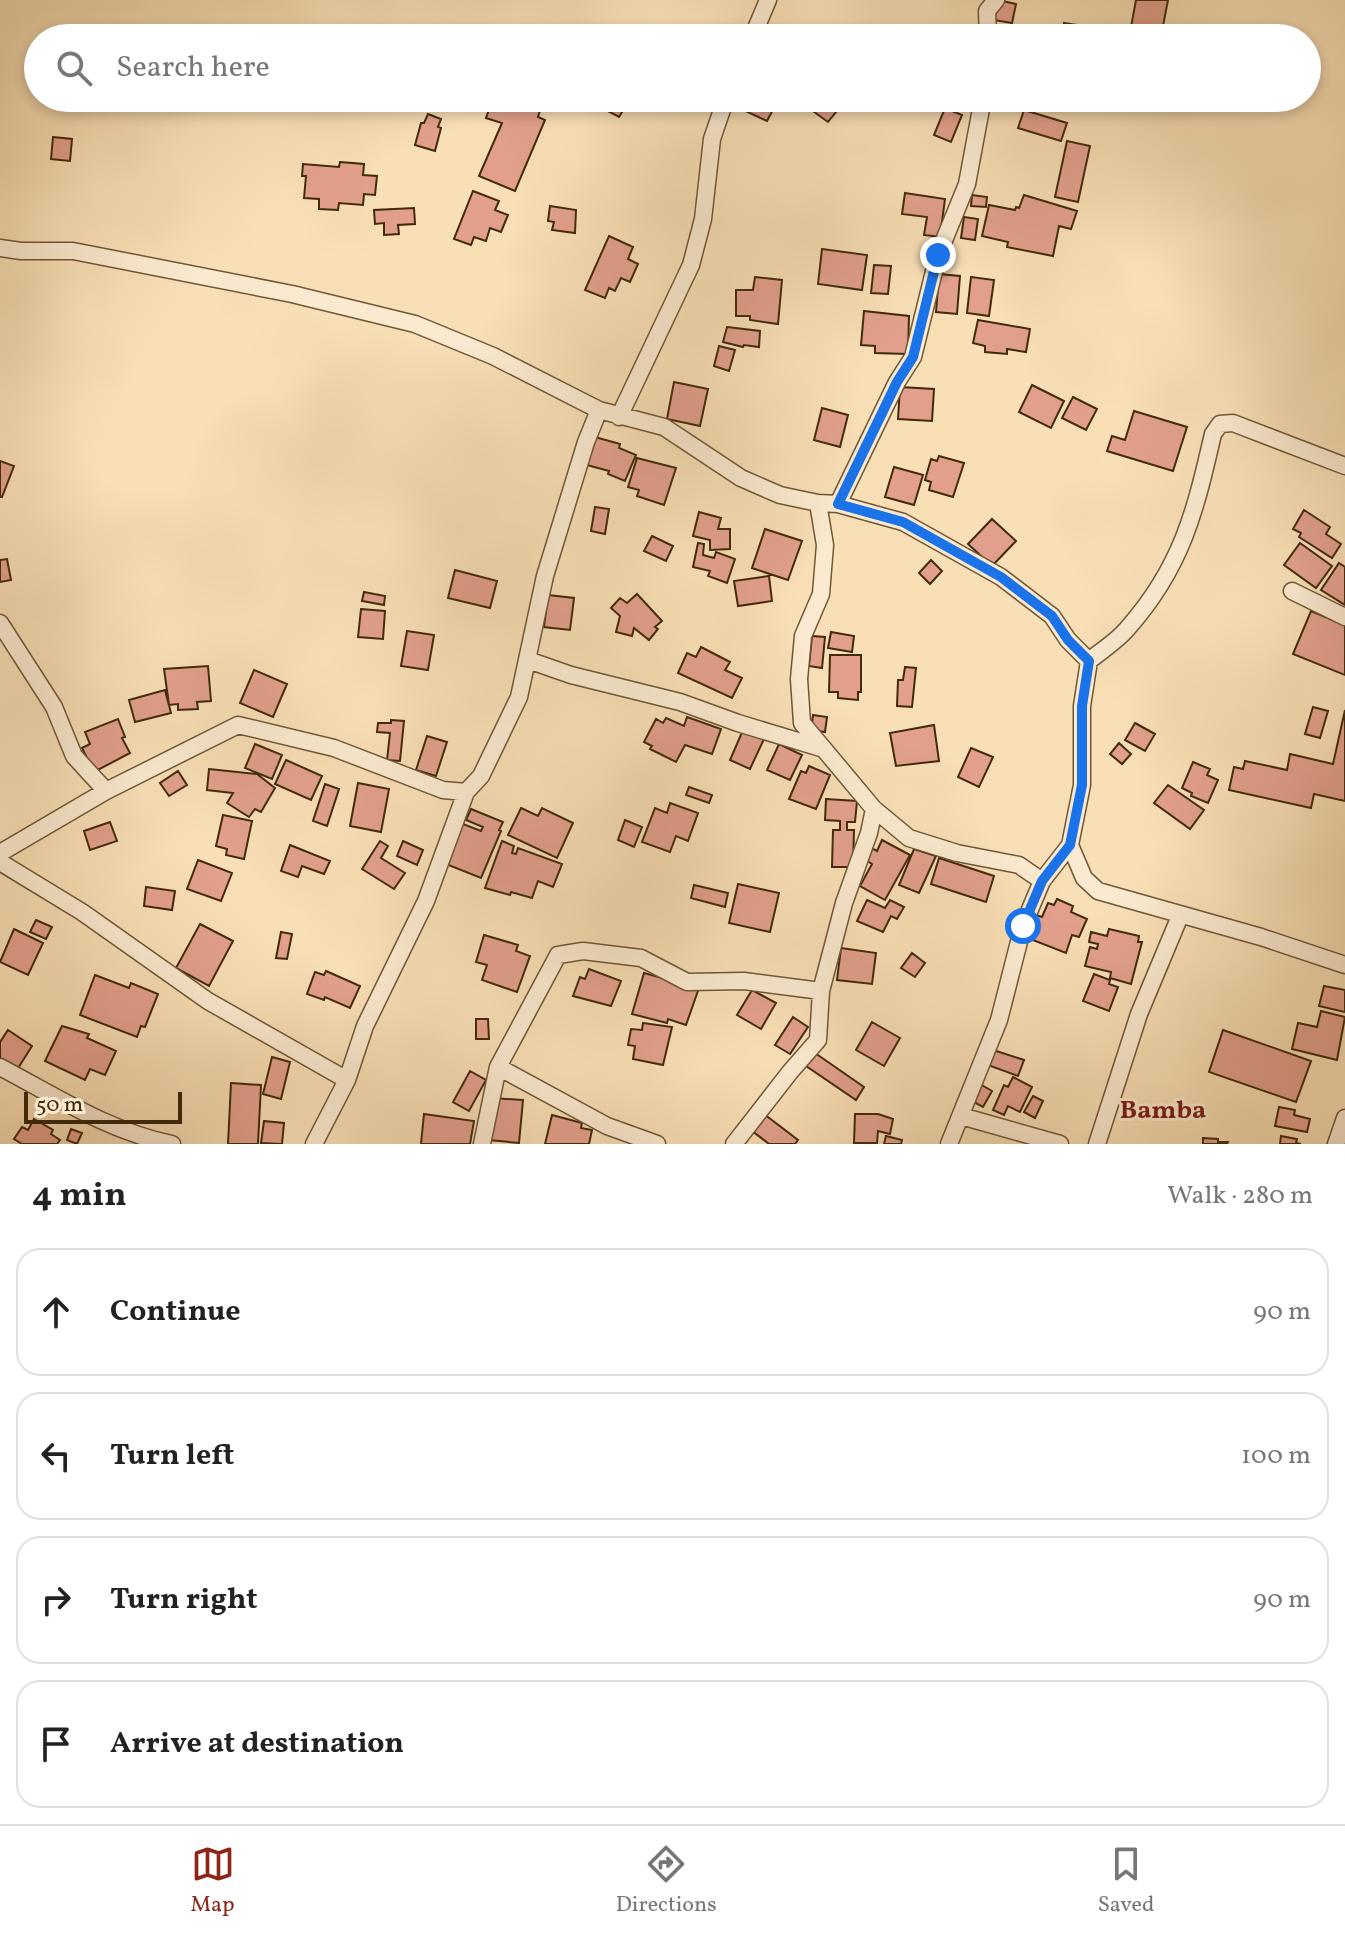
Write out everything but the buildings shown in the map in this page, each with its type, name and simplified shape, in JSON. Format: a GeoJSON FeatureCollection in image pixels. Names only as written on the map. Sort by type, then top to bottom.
{"type":"FeatureCollection","features":[{"type":"Feature","properties":{"kind":"street"},"geometry":{"type":"LineString","coordinates":[[758,24],[768,0]]}},
{"type":"Feature","properties":{"kind":"street"},"geometry":{"type":"LineString","coordinates":[[987,24],[987,11],[996,0]]}},
{"type":"Feature","properties":{"kind":"street"},"geometry":{"type":"LineString","coordinates":[[619,417],[691,265],[703,219],[712,139],[721,112]]}},
{"type":"Feature","properties":{"kind":"street"},"geometry":{"type":"LineString","coordinates":[[838,504],[897,382],[913,357],[938,255],[967,184],[980,112]]}},
{"type":"Feature","properties":{"kind":"street"},"geometry":{"type":"LineString","coordinates":[[0,248],[73,251],[292,294],[415,324],[493,356],[599,410],[664,427],[741,478],[780,495],[838,504],[903,522],[1001,577],[1052,616],[1068,640],[1089,661]]}},
{"type":"Feature","properties":{"kind":"street"},"geometry":{"type":"LineString","coordinates":[[314,1144],[347,1080],[365,1026],[426,901],[466,792],[481,776],[512,710],[528,660],[545,576],[586,442],[599,410]]}},
{"type":"Feature","properties":{"kind":"street"},"geometry":{"type":"LineString","coordinates":[[949,1144],[999,1020],[1023,926],[1042,881],[1070,845],[1082,785],[1082,706],[1089,661],[1126,631],[1175,563],[1196,509],[1213,434],[1220,424],[1233,423],[1345,466]]}},
{"type":"Feature","properties":{"kind":"street"},"geometry":{"type":"LineString","coordinates":[[818,503],[825,545],[821,594],[803,636],[799,679],[802,723],[874,809],[909,838],[957,853],[1019,865],[1042,881]]}},
{"type":"Feature","properties":{"kind":"street"},"geometry":{"type":"LineString","coordinates":[[1292,591],[1345,617]]}},
{"type":"Feature","properties":{"kind":"street"},"geometry":{"type":"LineString","coordinates":[[0,623],[54,707],[74,756],[106,791]]}},
{"type":"Feature","properties":{"kind":"street"},"geometry":{"type":"LineString","coordinates":[[528,660],[571,675],[680,702],[826,750]]}},
{"type":"Feature","properties":{"kind":"street"},"geometry":{"type":"LineString","coordinates":[[0,853],[106,791],[238,725],[334,748],[443,790],[466,792]]}},
{"type":"Feature","properties":{"kind":"street"},"geometry":{"type":"LineString","coordinates":[[734,1144],[818,1040],[821,991],[844,903],[869,833],[874,809]]}},
{"type":"Feature","properties":{"kind":"street"},"geometry":{"type":"LineString","coordinates":[[1070,845],[1084,878],[1098,891],[1261,937],[1345,965]]}},
{"type":"Feature","properties":{"kind":"street"},"geometry":{"type":"LineString","coordinates":[[0,862],[82,912],[208,1001],[347,1080]]}},
{"type":"Feature","properties":{"kind":"street"},"geometry":{"type":"LineString","coordinates":[[1097,1144],[1139,1014],[1180,916]]}},
{"type":"Feature","properties":{"kind":"street"},"geometry":{"type":"LineString","coordinates":[[482,1144],[498,1067],[558,955],[583,951],[641,958],[687,982],[744,981],[821,991]]}},
{"type":"Feature","properties":{"kind":"street"},"geometry":{"type":"LineString","coordinates":[[0,1067],[115,1127],[146,1139],[172,1144]]}},
{"type":"Feature","properties":{"kind":"street"},"geometry":{"type":"LineString","coordinates":[[498,1067],[607,1126],[657,1144]]}},
{"type":"Feature","properties":{"kind":"street"},"geometry":{"type":"LineString","coordinates":[[961,1116],[1060,1144]]}},
{"type":"Feature","properties":{"kind":"street"},"geometry":{"type":"LineString","coordinates":[[1338,1144],[1345,1118]]}},
{"type":"Feature","properties":{"kind":"district","name":"Bamba"},"geometry":{"type":"Point","coordinates":[1163,1109]}},
{"type":"Feature","properties":{"kind":"route"},"geometry":{"type":"LineString","coordinates":[[938,255],[913,357],[897,382],[838,504],[903,522],[1001,577],[1052,616],[1068,640],[1089,661],[1082,706],[1082,785],[1070,845],[1042,881],[1023,926]]}}]}
